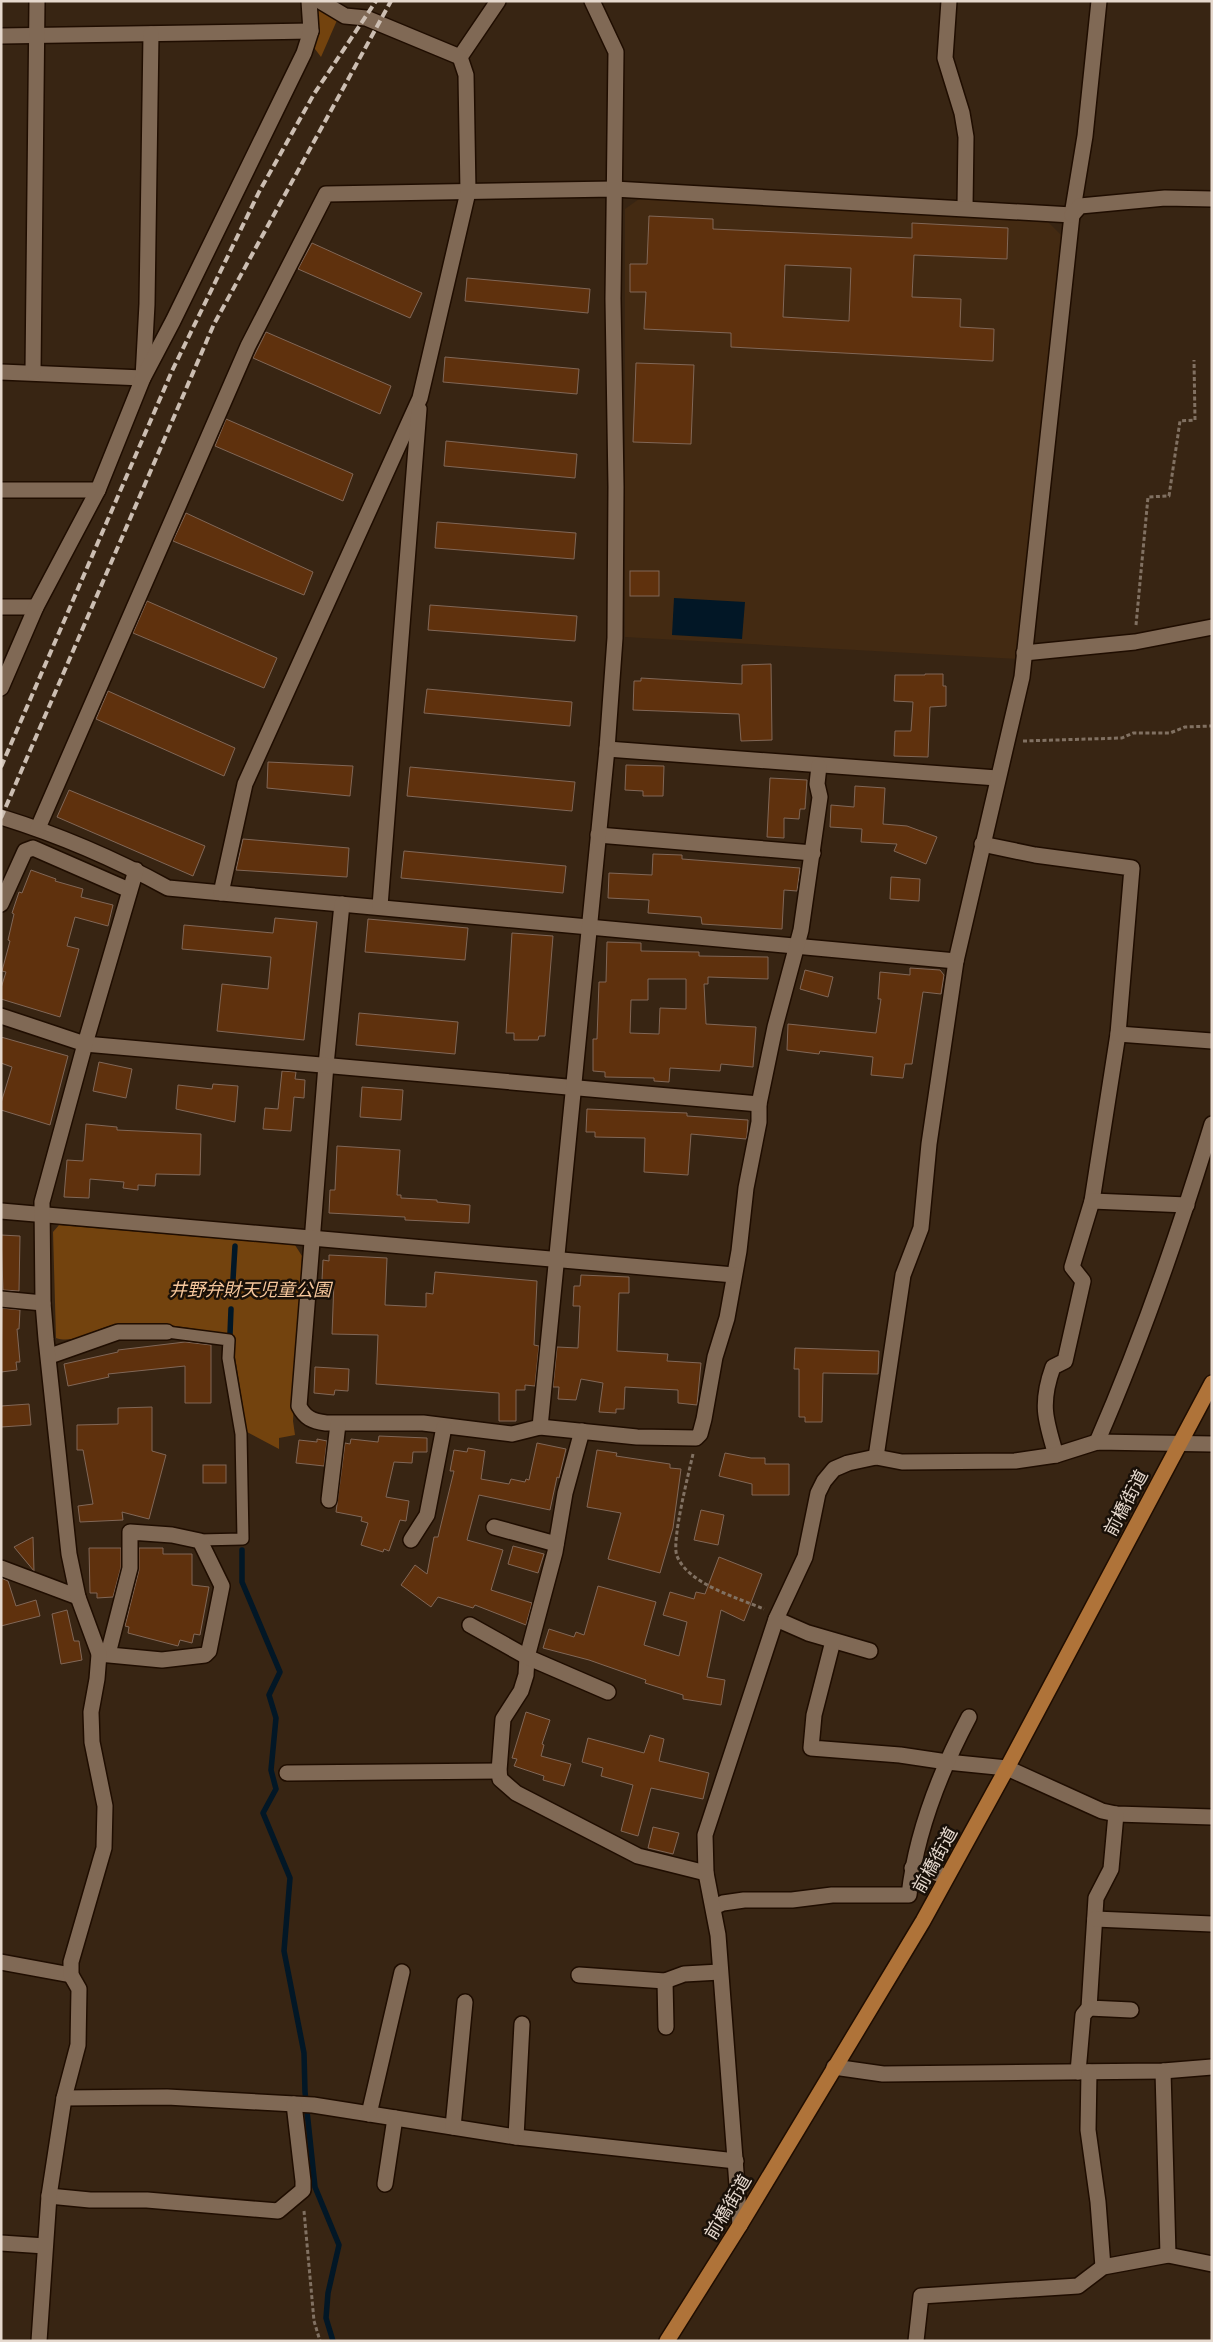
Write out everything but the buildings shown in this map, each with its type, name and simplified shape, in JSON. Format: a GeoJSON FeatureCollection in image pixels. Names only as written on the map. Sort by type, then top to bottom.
{"type":"FeatureCollection","features":[{"type":"Feature","properties":{"kind":"main road","name":"前橋街道"},"geometry":{"type":"LineString","coordinates":[[667,2341],[740,2225],[922,1921],[1007,1768],[1212,1383]]}},
{"type":"Feature","properties":{"kind":"street"},"geometry":{"type":"LineString","coordinates":[[33,372],[37,1]]}},
{"type":"Feature","properties":{"kind":"street"},"geometry":{"type":"LineString","coordinates":[[1,688],[36,607],[98,490],[143,378],[173,321],[304,53],[311,31],[309,1]]}},
{"type":"Feature","properties":{"kind":"street"},"geometry":{"type":"LineString","coordinates":[[320,1],[345,16],[366,18],[460,57],[466,75],[468,192],[420,398],[380,906]]}},
{"type":"Feature","properties":{"kind":"street"},"geometry":{"type":"LineString","coordinates":[[460,57],[498,1]]}},
{"type":"Feature","properties":{"kind":"street"},"geometry":{"type":"LineString","coordinates":[[540,1427],[607,749],[615,628],[614,189],[616,52],[592,1]]}},
{"type":"Feature","properties":{"kind":"street"},"geometry":{"type":"LineString","coordinates":[[949,1],[946,58],[962,113],[966,137],[964,208]]}},
{"type":"Feature","properties":{"kind":"street"},"geometry":{"type":"LineString","coordinates":[[876,1457],[903,1275],[921,1228],[929,1144],[956,960],[1022,677],[1072,215],[1085,136],[1099,1]]}},
{"type":"Feature","properties":{"kind":"street"},"geometry":{"type":"LineString","coordinates":[[1,36],[311,31]]}},
{"type":"Feature","properties":{"kind":"street"},"geometry":{"type":"LineString","coordinates":[[143,378],[148,304],[151,34]]}},
{"type":"Feature","properties":{"kind":"street"},"geometry":{"type":"LineString","coordinates":[[38,828],[248,346],[326,194],[614,189],[1072,215]]}},
{"type":"Feature","properties":{"kind":"street"},"geometry":{"type":"LineString","coordinates":[[1072,215],[1080,206],[1165,198],[1212,199]]}},
{"type":"Feature","properties":{"kind":"street"},"geometry":{"type":"LineString","coordinates":[[148,304],[159,317],[173,321]]}},
{"type":"Feature","properties":{"kind":"street"},"geometry":{"type":"LineString","coordinates":[[1,372],[143,378]]}},
{"type":"Feature","properties":{"kind":"street"},"geometry":{"type":"LineString","coordinates":[[222,893],[245,784],[420,398]]}},
{"type":"Feature","properties":{"kind":"street"},"geometry":{"type":"LineString","coordinates":[[1,490],[98,490]]}},
{"type":"Feature","properties":{"kind":"street"},"geometry":{"type":"LineString","coordinates":[[1,607],[36,607]]}},
{"type":"Feature","properties":{"kind":"street"},"geometry":{"type":"LineString","coordinates":[[1024,653],[1135,642],[1212,627]]}},
{"type":"Feature","properties":{"kind":"street"},"geometry":{"type":"LineString","coordinates":[[607,749],[997,778]]}},
{"type":"Feature","properties":{"kind":"street"},"geometry":{"type":"LineString","coordinates":[[342,904],[326,1065],[299,1406],[304,1416],[315,1422],[338,1424],[423,1423],[512,1434],[540,1427],[637,1437],[696,1438],[700,1434],[704,1419],[715,1357],[727,1318],[739,1251],[746,1188],[759,1122],[759,1104],[775,1027],[797,945],[820,797],[817,784],[819,766]]}},
{"type":"Feature","properties":{"kind":"street"},"geometry":{"type":"LineString","coordinates":[[1,817],[38,828],[136,870],[168,888],[956,960]]}},
{"type":"Feature","properties":{"kind":"street"},"geometry":{"type":"LineString","coordinates":[[598,835],[812,854]]}},
{"type":"Feature","properties":{"kind":"street"},"geometry":{"type":"LineString","coordinates":[[982,844],[1035,855],[1132,868],[1118,1034],[1092,1201],[1072,1267],[1083,1281],[1065,1361],[1053,1367],[1045,1388],[1045,1420],[1056,1455]]}},
{"type":"Feature","properties":{"kind":"street"},"geometry":{"type":"LineString","coordinates":[[1,904],[25,851],[33,848],[130,890]]}},
{"type":"Feature","properties":{"kind":"street"},"geometry":{"type":"LineString","coordinates":[[103,1654],[78,1597],[69,1554],[50,1356],[43,1303],[42,1202],[85,1044],[136,870]]}},
{"type":"Feature","properties":{"kind":"street"},"geometry":{"type":"LineString","coordinates":[[1,1016],[85,1044],[759,1104]]}},
{"type":"Feature","properties":{"kind":"street"},"geometry":{"type":"LineString","coordinates":[[1118,1034],[1212,1041]]}},
{"type":"Feature","properties":{"kind":"street"},"geometry":{"type":"LineString","coordinates":[[1098,1442],[1127,1374],[1187,1205],[1212,1124]]}},
{"type":"Feature","properties":{"kind":"street"},"geometry":{"type":"LineString","coordinates":[[1092,1201],[1187,1205]]}},
{"type":"Feature","properties":{"kind":"street"},"geometry":{"type":"LineString","coordinates":[[1,1211],[734,1275]]}},
{"type":"Feature","properties":{"kind":"street"},"geometry":{"type":"LineString","coordinates":[[1,1300],[43,1303]]}},
{"type":"Feature","properties":{"kind":"street"},"geometry":{"type":"LineString","coordinates":[[50,1356],[118,1332],[167,1332]]}},
{"type":"Feature","properties":{"kind":"street"},"geometry":{"type":"LineString","coordinates":[[329,1500],[338,1424]]}},
{"type":"Feature","properties":{"kind":"street"},"geometry":{"type":"LineString","coordinates":[[411,1540],[426,1515],[444,1427]]}},
{"type":"Feature","properties":{"kind":"street"},"geometry":{"type":"LineString","coordinates":[[582,1431],[565,1493],[556,1544],[527,1657],[526,1675],[521,1691],[503,1719],[500,1779],[516,1793],[638,1856],[706,1873]]}},
{"type":"Feature","properties":{"kind":"street"},"geometry":{"type":"LineString","coordinates":[[740,2225],[718,1935],[706,1873],[705,1835],[777,1617],[805,1556],[818,1494],[824,1481],[834,1469],[848,1462],[876,1457],[902,1462],[1015,1461],[1056,1455],[1098,1442],[1212,1444]]}},
{"type":"Feature","properties":{"kind":"street"},"geometry":{"type":"LineString","coordinates":[[494,1527],[556,1544]]}},
{"type":"Feature","properties":{"kind":"street"},"geometry":{"type":"LineString","coordinates":[[39,2341],[49,2196],[64,2098],[78,2044],[79,1989],[71,1975],[71,1962],[104,1848],[105,1806],[92,1742],[91,1712],[97,1679],[103,1654],[130,1568],[130,1532],[172,1535],[199,1540],[222,1586],[209,1650],[205,1655],[162,1660],[141,1660],[103,1654]]}},
{"type":"Feature","properties":{"kind":"street"},"geometry":{"type":"LineString","coordinates":[[1,1568],[78,1597]]}},
{"type":"Feature","properties":{"kind":"street"},"geometry":{"type":"LineString","coordinates":[[777,1617],[808,1633],[870,1651]]}},
{"type":"Feature","properties":{"kind":"street"},"geometry":{"type":"LineString","coordinates":[[470,1625],[527,1657],[608,1692]]}},
{"type":"Feature","properties":{"kind":"street"},"geometry":{"type":"LineString","coordinates":[[833,1641],[814,1715],[811,1748],[900,1755],[1007,1768],[1102,1811],[1116,1814],[1212,1817]]}},
{"type":"Feature","properties":{"kind":"street"},"geometry":{"type":"LineString","coordinates":[[714,1907],[723,1903],[744,1900],[792,1900],[832,1894],[909,1894],[914,1857],[947,1762],[969,1717]]}},
{"type":"Feature","properties":{"kind":"street"},"geometry":{"type":"LineString","coordinates":[[287,1773],[499,1771]]}},
{"type":"Feature","properties":{"kind":"street"},"geometry":{"type":"LineString","coordinates":[[1103,2267],[1098,2202],[1088,2130],[1083,2072],[1083,2015],[1090,2008],[1096,1898],[1111,1869],[1116,1814]]}},
{"type":"Feature","properties":{"kind":"street"},"geometry":{"type":"LineString","coordinates":[[912,1868],[923,1868],[946,1877]]}},
{"type":"Feature","properties":{"kind":"street"},"geometry":{"type":"LineString","coordinates":[[1095,1919],[1212,1924]]}},
{"type":"Feature","properties":{"kind":"street"},"geometry":{"type":"LineString","coordinates":[[1,1962],[71,1975]]}},
{"type":"Feature","properties":{"kind":"street"},"geometry":{"type":"LineString","coordinates":[[369,2114],[402,1972]]}},
{"type":"Feature","properties":{"kind":"street"},"geometry":{"type":"LineString","coordinates":[[579,1975],[665,1981],[684,1974],[720,1972]]}},
{"type":"Feature","properties":{"kind":"street"},"geometry":{"type":"LineString","coordinates":[[665,1981],[666,2027]]}},
{"type":"Feature","properties":{"kind":"street"},"geometry":{"type":"LineString","coordinates":[[453,2127],[466,2002]]}},
{"type":"Feature","properties":{"kind":"street"},"geometry":{"type":"LineString","coordinates":[[1090,2008],[1131,2010]]}},
{"type":"Feature","properties":{"kind":"street"},"geometry":{"type":"LineString","coordinates":[[516,2137],[522,2024]]}},
{"type":"Feature","properties":{"kind":"street"},"geometry":{"type":"LineString","coordinates":[[834,2068],[883,2074],[1163,2071],[1212,2067]]}},
{"type":"Feature","properties":{"kind":"street"},"geometry":{"type":"LineString","coordinates":[[1163,2071],[1168,2255]]}},
{"type":"Feature","properties":{"kind":"street"},"geometry":{"type":"LineString","coordinates":[[64,2098],[167,2097],[294,2104],[516,2137],[736,2160]]}},
{"type":"Feature","properties":{"kind":"street"},"geometry":{"type":"LineString","coordinates":[[49,2196],[90,2200],[147,2200],[278,2212],[303,2190],[294,2104]]}},
{"type":"Feature","properties":{"kind":"street"},"geometry":{"type":"LineString","coordinates":[[385,2184],[395,2118]]}},
{"type":"Feature","properties":{"kind":"street"},"geometry":{"type":"LineString","coordinates":[[1,2243],[46,2246]]}},
{"type":"Feature","properties":{"kind":"street"},"geometry":{"type":"LineString","coordinates":[[916,2341],[921,2296],[1078,2286],[1103,2267],[1168,2255],[1212,2264]]}},
{"type":"Feature","properties":{"kind":"lane"},"geometry":{"type":"LineString","coordinates":[[167,1332],[229,1340],[228,1358],[241,1434],[243,1539],[199,1540]]}},
{"type":"Feature","properties":{"kind":"path"},"geometry":{"type":"LineString","coordinates":[[1135,642],[1148,497],[1169,496],[1180,421],[1195,420],[1194,360]]}},
{"type":"Feature","properties":{"kind":"path"},"geometry":{"type":"LineString","coordinates":[[1011,724],[1012,736],[1016,741],[1122,738],[1132,733],[1170,733],[1185,727],[1212,726]]}},
{"type":"Feature","properties":{"kind":"path"},"geometry":{"type":"LineString","coordinates":[[696,1438],[676,1540],[676,1555],[690,1573],[711,1587],[777,1617]]}},
{"type":"Feature","properties":{"kind":"path"},"geometry":{"type":"LineString","coordinates":[[303,2190],[314,2321],[320,2341]]}},
{"type":"Feature","properties":{"kind":"shaded area"},"geometry":{"type":"Polygon","coordinates":[[[639,199],[1047,221],[1063,237],[1019,659],[625,637],[625,209],[639,199]]]}},
{"type":"Feature","properties":{"kind":"green space"},"geometry":{"type":"Polygon","coordinates":[[[315,5],[338,18],[321,57],[315,49],[315,5]]]}},
{"type":"Feature","properties":{"kind":"green space","name":"井野弁財天児童公園"},"geometry":{"type":"Polygon","coordinates":[[[59,1225],[295,1245],[302,1256],[293,1421],[295,1435],[279,1438],[279,1449],[247,1432],[235,1357],[235,1336],[176,1326],[131,1323],[109,1326],[71,1339],[63,1340],[56,1338],[53,1232],[59,1225]]]}},
{"type":"Feature","properties":{"kind":"water"},"geometry":{"type":"Polygon","coordinates":[[[674,598],[745,602],[742,639],[672,635],[674,598]]]}},
{"type":"Feature","properties":{"kind":"waterway"},"geometry":{"type":"LineString","coordinates":[[232,1296],[235,1246]]}},
{"type":"Feature","properties":{"kind":"waterway"},"geometry":{"type":"LineString","coordinates":[[230,1334],[231,1309]]}},
{"type":"Feature","properties":{"kind":"waterway"},"geometry":{"type":"LineString","coordinates":[[242,1550],[242,1582],[280,1672],[269,1695],[276,1718],[271,1770],[276,1789],[263,1813],[290,1878],[284,1951],[304,2053],[305,2092],[315,2187],[339,2245],[328,2293],[326,2318],[333,2341]]}},
{"type":"Feature","properties":{"kind":"railway"},"geometry":{"type":"LineString","coordinates":[[1,767],[172,371],[259,192],[314,94],[376,1]]}},
{"type":"Feature","properties":{"kind":"railway"},"geometry":{"type":"LineString","coordinates":[[1,818],[214,324],[391,1]]}}]}
